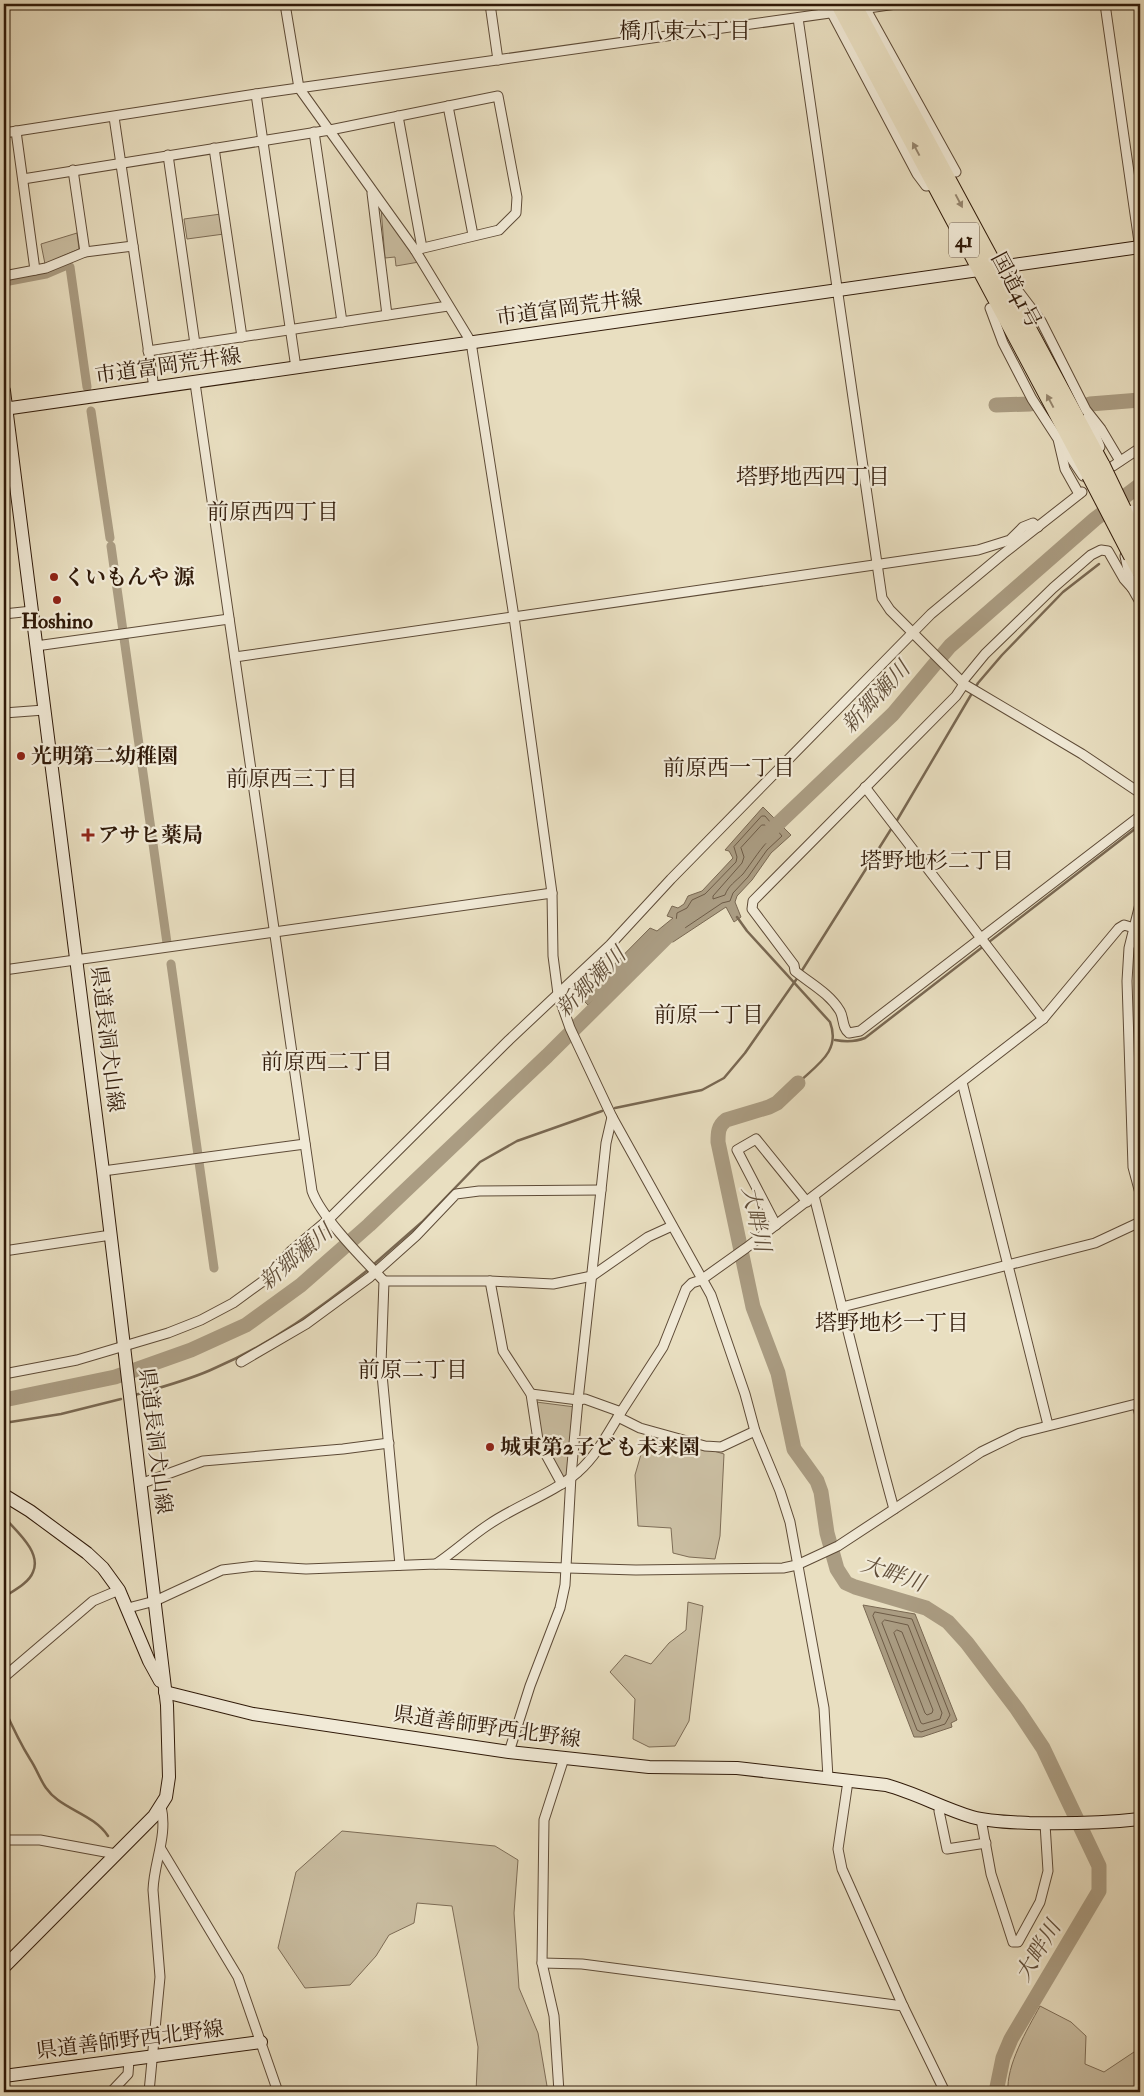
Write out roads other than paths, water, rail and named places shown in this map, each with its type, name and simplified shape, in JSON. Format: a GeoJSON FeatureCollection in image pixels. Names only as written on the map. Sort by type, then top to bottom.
{"type":"FeatureCollection","features":[{"type":"Feature","properties":{"kind":"highway","name":"国道41号"},"geometry":{"type":"LineString","coordinates":[[850,8],[935,185],[988,268]]}},
{"type":"Feature","properties":{"kind":"highway","name":"国道41号"},"geometry":{"type":"LineString","coordinates":[[850,8],[988,268],[1103,469],[1140,571]]}},
{"type":"Feature","properties":{"kind":"main road","name":"市道富岡荒井線"},"geometry":{"type":"LineString","coordinates":[[5,409],[988,268],[1140,248]]}},
{"type":"Feature","properties":{"kind":"main road","name":"県道長洞犬山線"},"geometry":{"type":"LineString","coordinates":[[4,391],[111,1236],[166,1692]]}},
{"type":"Feature","properties":{"kind":"main road"},"geometry":{"type":"LineString","coordinates":[[4,1495],[30,1511],[87,1553],[103,1568],[119,1590],[149,1661],[166,1692],[170,1768],[168,1785],[161,1806],[130,1840],[4,1967]]}},
{"type":"Feature","properties":{"kind":"main road","name":"県道善師野西北野線"},"geometry":{"type":"LineString","coordinates":[[166,1692],[253,1714],[510,1752],[648,1767],[737,1768],[886,1785],[905,1790],[940,1805],[981,1819],[1045,1824],[1094,1824],[1140,1820]]}},
{"type":"Feature","properties":{"kind":"main road","name":"県道善師野西北野線"},"geometry":{"type":"LineString","coordinates":[[4,2076],[260,2042]]}},
{"type":"Feature","properties":{"kind":"street"},"geometry":{"type":"LineString","coordinates":[[285,4],[299,88],[372,190],[418,249],[448,306],[471,342],[514,617],[552,893],[553,956],[558,994],[570,1028],[612,1118],[711,1295],[745,1394],[755,1431],[780,1491],[790,1522],[824,1708],[828,1778]]}},
{"type":"Feature","properties":{"kind":"street"},"geometry":{"type":"LineString","coordinates":[[490,4],[498,60]]}},
{"type":"Feature","properties":{"kind":"street"},"geometry":{"type":"LineString","coordinates":[[827,4],[850,8],[956,172]]}},
{"type":"Feature","properties":{"kind":"street"},"geometry":{"type":"LineString","coordinates":[[4,133],[256,94],[798,18],[850,8],[896,4]]}},
{"type":"Feature","properties":{"kind":"street"},"geometry":{"type":"LineString","coordinates":[[1105,4],[1140,248]]}},
{"type":"Feature","properties":{"kind":"street"},"geometry":{"type":"LineString","coordinates":[[798,18],[882,598],[890,610],[965,684],[1082,754],[1140,793]]}},
{"type":"Feature","properties":{"kind":"street"},"geometry":{"type":"LineString","coordinates":[[256,94],[292,330],[296,368]]}},
{"type":"Feature","properties":{"kind":"street"},"geometry":{"type":"LineString","coordinates":[[23,179],[330,130],[498,96],[518,207],[516,213],[499,230],[418,249]]}},
{"type":"Feature","properties":{"kind":"street"},"geometry":{"type":"LineString","coordinates":[[448,106],[472,235]]}},
{"type":"Feature","properties":{"kind":"street"},"geometry":{"type":"LineString","coordinates":[[398,116],[418,249]]}},
{"type":"Feature","properties":{"kind":"street"},"geometry":{"type":"LineString","coordinates":[[114,117],[154,388]]}},
{"type":"Feature","properties":{"kind":"street"},"geometry":{"type":"LineString","coordinates":[[16,131],[35,270]]}},
{"type":"Feature","properties":{"kind":"street"},"geometry":{"type":"LineString","coordinates":[[314,132],[342,322]]}},
{"type":"Feature","properties":{"kind":"street"},"geometry":{"type":"LineString","coordinates":[[214,148],[242,337]]}},
{"type":"Feature","properties":{"kind":"street"},"geometry":{"type":"LineString","coordinates":[[168,155],[196,344]]}},
{"type":"Feature","properties":{"kind":"street"},"geometry":{"type":"LineString","coordinates":[[73,170],[86,252]]}},
{"type":"Feature","properties":{"kind":"street"},"geometry":{"type":"LineString","coordinates":[[372,190],[387,315]]}},
{"type":"Feature","properties":{"kind":"street"},"geometry":{"type":"LineString","coordinates":[[4,276],[46,268],[86,252],[133,246]]}},
{"type":"Feature","properties":{"kind":"street"},"geometry":{"type":"LineString","coordinates":[[1019,292],[1051,338],[1086,410],[1103,469],[1140,526]]}},
{"type":"Feature","properties":{"kind":"street"},"geometry":{"type":"LineString","coordinates":[[148,351],[448,306]]}},
{"type":"Feature","properties":{"kind":"street"},"geometry":{"type":"LineString","coordinates":[[4,1374],[77,1360],[160,1336],[201,1320],[233,1303],[266,1279],[291,1251],[329,1220],[502,1047],[610,944],[671,879],[931,614],[1081,493],[1065,469],[1058,438],[1032,399],[1007,351],[990,308]]}},
{"type":"Feature","properties":{"kind":"street"},"geometry":{"type":"LineString","coordinates":[[194,383],[312,1191],[316,1202],[329,1220],[384,1281],[381,1364],[400,1564]]}},
{"type":"Feature","properties":{"kind":"street"},"geometry":{"type":"LineString","coordinates":[[1086,410],[1101,429],[1103,469]]}},
{"type":"Feature","properties":{"kind":"street"},"geometry":{"type":"LineString","coordinates":[[1058,438],[1103,469]]}},
{"type":"Feature","properties":{"kind":"street"},"geometry":{"type":"LineString","coordinates":[[1103,469],[1140,448]]}},
{"type":"Feature","properties":{"kind":"street"},"geometry":{"type":"LineString","coordinates":[[235,658],[978,550],[1010,540],[1023,527],[1033,523],[1038,527]]}},
{"type":"Feature","properties":{"kind":"street"},"geometry":{"type":"LineString","coordinates":[[1140,602],[1108,551],[1101,550],[1091,555],[1053,588],[985,654],[956,696],[753,901],[752,909],[794,965],[795,971],[817,986],[840,1012],[845,1030],[849,1033],[860,1031],[1140,816]]}},
{"type":"Feature","properties":{"kind":"street"},"geometry":{"type":"LineString","coordinates":[[1132,552],[1132,588]]}},
{"type":"Feature","properties":{"kind":"street"},"geometry":{"type":"LineString","coordinates":[[4,614],[32,611]]}},
{"type":"Feature","properties":{"kind":"street"},"geometry":{"type":"LineString","coordinates":[[36,646],[229,619]]}},
{"type":"Feature","properties":{"kind":"street"},"geometry":{"type":"LineString","coordinates":[[4,713],[44,710]]}},
{"type":"Feature","properties":{"kind":"street"},"geometry":{"type":"LineString","coordinates":[[865,787],[1042,1019]]}},
{"type":"Feature","properties":{"kind":"street"},"geometry":{"type":"LineString","coordinates":[[4,970],[552,893]]}},
{"type":"Feature","properties":{"kind":"street"},"geometry":{"type":"LineString","coordinates":[[1140,904],[1129,948],[1126,981],[1133,1168],[1140,1193]]}},
{"type":"Feature","properties":{"kind":"street"},"geometry":{"type":"LineString","coordinates":[[436,1564],[488,1525],[562,1484],[577,1473],[596,1454],[663,1347],[686,1289],[692,1283],[701,1280],[742,1251],[1042,1019],[1119,928],[1124,924],[1134,928]]}},
{"type":"Feature","properties":{"kind":"street"},"geometry":{"type":"LineString","coordinates":[[962,1082],[1048,1425]]}},
{"type":"Feature","properties":{"kind":"street"},"geometry":{"type":"LineString","coordinates":[[510,1752],[530,1686],[560,1608],[565,1585],[571,1476],[578,1400],[600,1190],[606,1143],[612,1118]]}},
{"type":"Feature","properties":{"kind":"street"},"geometry":{"type":"LineString","coordinates":[[776,1225],[737,1150],[756,1139],[810,1199],[842,1307],[894,1509]]}},
{"type":"Feature","properties":{"kind":"street"},"geometry":{"type":"LineString","coordinates":[[103,1172],[304,1144]]}},
{"type":"Feature","properties":{"kind":"street"},"geometry":{"type":"LineString","coordinates":[[241,1362],[306,1324],[376,1272],[422,1231],[456,1194],[479,1191],[600,1190]]}},
{"type":"Feature","properties":{"kind":"street"},"geometry":{"type":"LineString","coordinates":[[842,1307],[1095,1243],[1140,1222]]}},
{"type":"Feature","properties":{"kind":"street"},"geometry":{"type":"LineString","coordinates":[[384,1281],[490,1281],[553,1284],[592,1276],[648,1237],[672,1226]]}},
{"type":"Feature","properties":{"kind":"street"},"geometry":{"type":"LineString","coordinates":[[4,1251],[111,1236]]}},
{"type":"Feature","properties":{"kind":"street"},"geometry":{"type":"LineString","coordinates":[[490,1281],[504,1351],[532,1394],[538,1440],[562,1484]]}},
{"type":"Feature","properties":{"kind":"street"},"geometry":{"type":"LineString","coordinates":[[532,1394],[578,1400],[585,1399],[620,1414],[640,1428],[705,1446],[721,1448],[755,1431]]}},
{"type":"Feature","properties":{"kind":"street"},"geometry":{"type":"LineString","coordinates":[[128,1608],[155,1601],[208,1575],[232,1568],[256,1566],[313,1569],[400,1564],[636,1570],[783,1568],[797,1565],[838,1546],[981,1452],[1020,1432],[1138,1403],[1140,1416]]}},
{"type":"Feature","properties":{"kind":"street"},"geometry":{"type":"LineString","coordinates":[[140,1484],[203,1461],[343,1449],[389,1443]]}},
{"type":"Feature","properties":{"kind":"street"},"geometry":{"type":"LineString","coordinates":[[4,1677],[93,1601],[119,1590]]}},
{"type":"Feature","properties":{"kind":"street"},"geometry":{"type":"LineString","coordinates":[[559,2092],[554,2016],[542,1963],[544,1820],[564,1758]]}},
{"type":"Feature","properties":{"kind":"street"},"geometry":{"type":"LineString","coordinates":[[848,1781],[838,1849],[842,1869],[903,2006],[945,2092]]}},
{"type":"Feature","properties":{"kind":"street"},"geometry":{"type":"LineString","coordinates":[[940,1805],[939,1811],[947,1849],[986,1844]]}},
{"type":"Feature","properties":{"kind":"street"},"geometry":{"type":"LineString","coordinates":[[150,2092],[160,1977],[154,1909],[154,1879],[164,1830],[161,1806]]}},
{"type":"Feature","properties":{"kind":"street"},"geometry":{"type":"LineString","coordinates":[[981,1819],[991,1874],[1013,1942],[1018,1942],[1040,1902],[1048,1871],[1045,1824]]}},
{"type":"Feature","properties":{"kind":"street"},"geometry":{"type":"LineString","coordinates":[[4,1840],[40,1840],[118,1852]]}},
{"type":"Feature","properties":{"kind":"street"},"geometry":{"type":"LineString","coordinates":[[161,1849],[238,1977],[278,2092]]}},
{"type":"Feature","properties":{"kind":"street"},"geometry":{"type":"LineString","coordinates":[[542,1963],[582,1964],[903,2006]]}},
{"type":"Feature","properties":{"kind":"street"},"geometry":{"type":"LineString","coordinates":[[110,2092],[128,2074],[129,2060]]}},
{"type":"Feature","properties":{"kind":"water"},"geometry":{"type":"Polygon","coordinates":[[[763,807],[791,835],[771,853],[752,880],[737,896],[735,902],[741,917],[734,922],[726,907],[673,942],[661,939],[638,959],[624,976],[588,1005],[581,998],[650,928],[657,931],[673,918],[667,916],[672,906],[678,908],[684,904],[688,896],[702,891],[733,858],[729,851],[725,850],[763,807]]]}},
{"type":"Feature","properties":{"kind":"water"},"geometry":{"type":"Polygon","coordinates":[[[863,1605],[915,1614],[957,1720],[951,1723],[952,1727],[922,1737],[914,1737],[863,1605]]]}},
{"type":"Feature","properties":{"kind":"waterway"},"geometry":{"type":"LineString","coordinates":[[4,282],[46,274],[67,265],[70,267],[87,387]]}},
{"type":"Feature","properties":{"kind":"waterway"},"geometry":{"type":"LineString","coordinates":[[1090,404],[1140,400]]}},
{"type":"Feature","properties":{"kind":"waterway"},"geometry":{"type":"LineString","coordinates":[[996,405],[1030,404]]}},
{"type":"Feature","properties":{"kind":"waterway"},"geometry":{"type":"LineString","coordinates":[[91,411],[110,538]]}},
{"type":"Feature","properties":{"kind":"waterway","name":"新郷瀬川"},"geometry":{"type":"LineString","coordinates":[[765,836],[893,714],[950,646],[1095,519],[1140,485]]}},
{"type":"Feature","properties":{"kind":"waterway"},"geometry":{"type":"LineString","coordinates":[[111,546],[167,943]]}},
{"type":"Feature","properties":{"kind":"waterway"},"geometry":{"type":"LineString","coordinates":[[896,822],[978,683],[1002,655],[1063,592],[1099,564]]}},
{"type":"Feature","properties":{"kind":"waterway"},"geometry":{"type":"LineString","coordinates":[[835,1040],[850,1041],[865,1038],[1140,825]]}},
{"type":"Feature","properties":{"kind":"waterway"},"geometry":{"type":"LineString","coordinates":[[801,972],[893,826]]}},
{"type":"Feature","properties":{"kind":"waterway"},"geometry":{"type":"LineString","coordinates":[[737,917],[747,931],[830,1022],[833,1032],[830,1049],[820,1063],[798,1083]]}},
{"type":"Feature","properties":{"kind":"waterway","name":"新郷瀬川"},"geometry":{"type":"LineString","coordinates":[[4,1400],[115,1377],[191,1350],[246,1325],[301,1285],[369,1225],[547,1056],[678,926]]}},
{"type":"Feature","properties":{"kind":"waterway"},"geometry":{"type":"LineString","coordinates":[[171,964],[214,1268]]}},
{"type":"Feature","properties":{"kind":"waterway"},"geometry":{"type":"LineString","coordinates":[[615,1108],[702,1090],[724,1078],[745,1053],[798,977]]}},
{"type":"Feature","properties":{"kind":"waterway","name":"大畔川"},"geometry":{"type":"LineString","coordinates":[[798,1083],[777,1103],[723,1122],[718,1133],[718,1142],[753,1307],[778,1373],[794,1449],[817,1481],[821,1492],[827,1533],[837,1569],[846,1583],[855,1587],[926,1608],[948,1622],[967,1643],[1017,1709],[1043,1748],[1099,1866],[1099,1891],[1011,2039],[1003,2058],[996,2092]]}},
{"type":"Feature","properties":{"kind":"waterway"},"geometry":{"type":"LineString","coordinates":[[373,1265],[422,1222],[480,1162],[517,1141],[602,1111]]}},
{"type":"Feature","properties":{"kind":"waterway"},"geometry":{"type":"LineString","coordinates":[[135,1395],[196,1376],[256,1348],[314,1311],[369,1269]]}},
{"type":"Feature","properties":{"kind":"waterway"},"geometry":{"type":"LineString","coordinates":[[4,1423],[61,1414],[121,1399]]}},
{"type":"Feature","properties":{"kind":"waterway"},"geometry":{"type":"LineString","coordinates":[[4,1517],[26,1542],[34,1557],[35,1564],[28,1580],[4,1597]]}},
{"type":"Feature","properties":{"kind":"waterway"},"geometry":{"type":"LineString","coordinates":[[4,1708],[19,1741],[48,1791],[64,1804],[97,1824],[108,1836]]}},
{"type":"Feature","properties":{"kind":"tunnel"},"geometry":{"type":"LineString","coordinates":[[1132,588],[1140,583]]}},
{"type":"Feature","properties":{"kind":"place","name":"くいもんや 源"},"geometry":{"type":"Point","coordinates":[54,577]}},
{"type":"Feature","properties":{"kind":"place","name":"Hoshino"},"geometry":{"type":"Point","coordinates":[57,600]}},
{"type":"Feature","properties":{"kind":"place","name":"光明第二幼稚園"},"geometry":{"type":"Point","coordinates":[21,756]}},
{"type":"Feature","properties":{"kind":"place","name":"アサヒ薬局"},"geometry":{"type":"Point","coordinates":[88,835]}},
{"type":"Feature","properties":{"kind":"place","name":"城東第2子ども未来園"},"geometry":{"type":"Point","coordinates":[490,1447]}},
{"type":"Feature","properties":{"kind":"district","name":"橋爪東六丁目"},"geometry":{"type":"Point","coordinates":[685,31]}},
{"type":"Feature","properties":{"kind":"district","name":"塔野地西四丁目"},"geometry":{"type":"Point","coordinates":[813,477]}},
{"type":"Feature","properties":{"kind":"district","name":"前原西四丁目"},"geometry":{"type":"Point","coordinates":[273,512]}},
{"type":"Feature","properties":{"kind":"district","name":"前原西一丁目"},"geometry":{"type":"Point","coordinates":[729,768]}},
{"type":"Feature","properties":{"kind":"district","name":"前原西三丁目"},"geometry":{"type":"Point","coordinates":[292,779]}},
{"type":"Feature","properties":{"kind":"district","name":"塔野地杉二丁目"},"geometry":{"type":"Point","coordinates":[937,861]}},
{"type":"Feature","properties":{"kind":"district","name":"前原一丁目"},"geometry":{"type":"Point","coordinates":[709,1015]}},
{"type":"Feature","properties":{"kind":"district","name":"前原西二丁目"},"geometry":{"type":"Point","coordinates":[327,1062]}},
{"type":"Feature","properties":{"kind":"district","name":"塔野地杉一丁目"},"geometry":{"type":"Point","coordinates":[892,1323]}},
{"type":"Feature","properties":{"kind":"district","name":"前原二丁目"},"geometry":{"type":"Point","coordinates":[413,1370]}}]}
